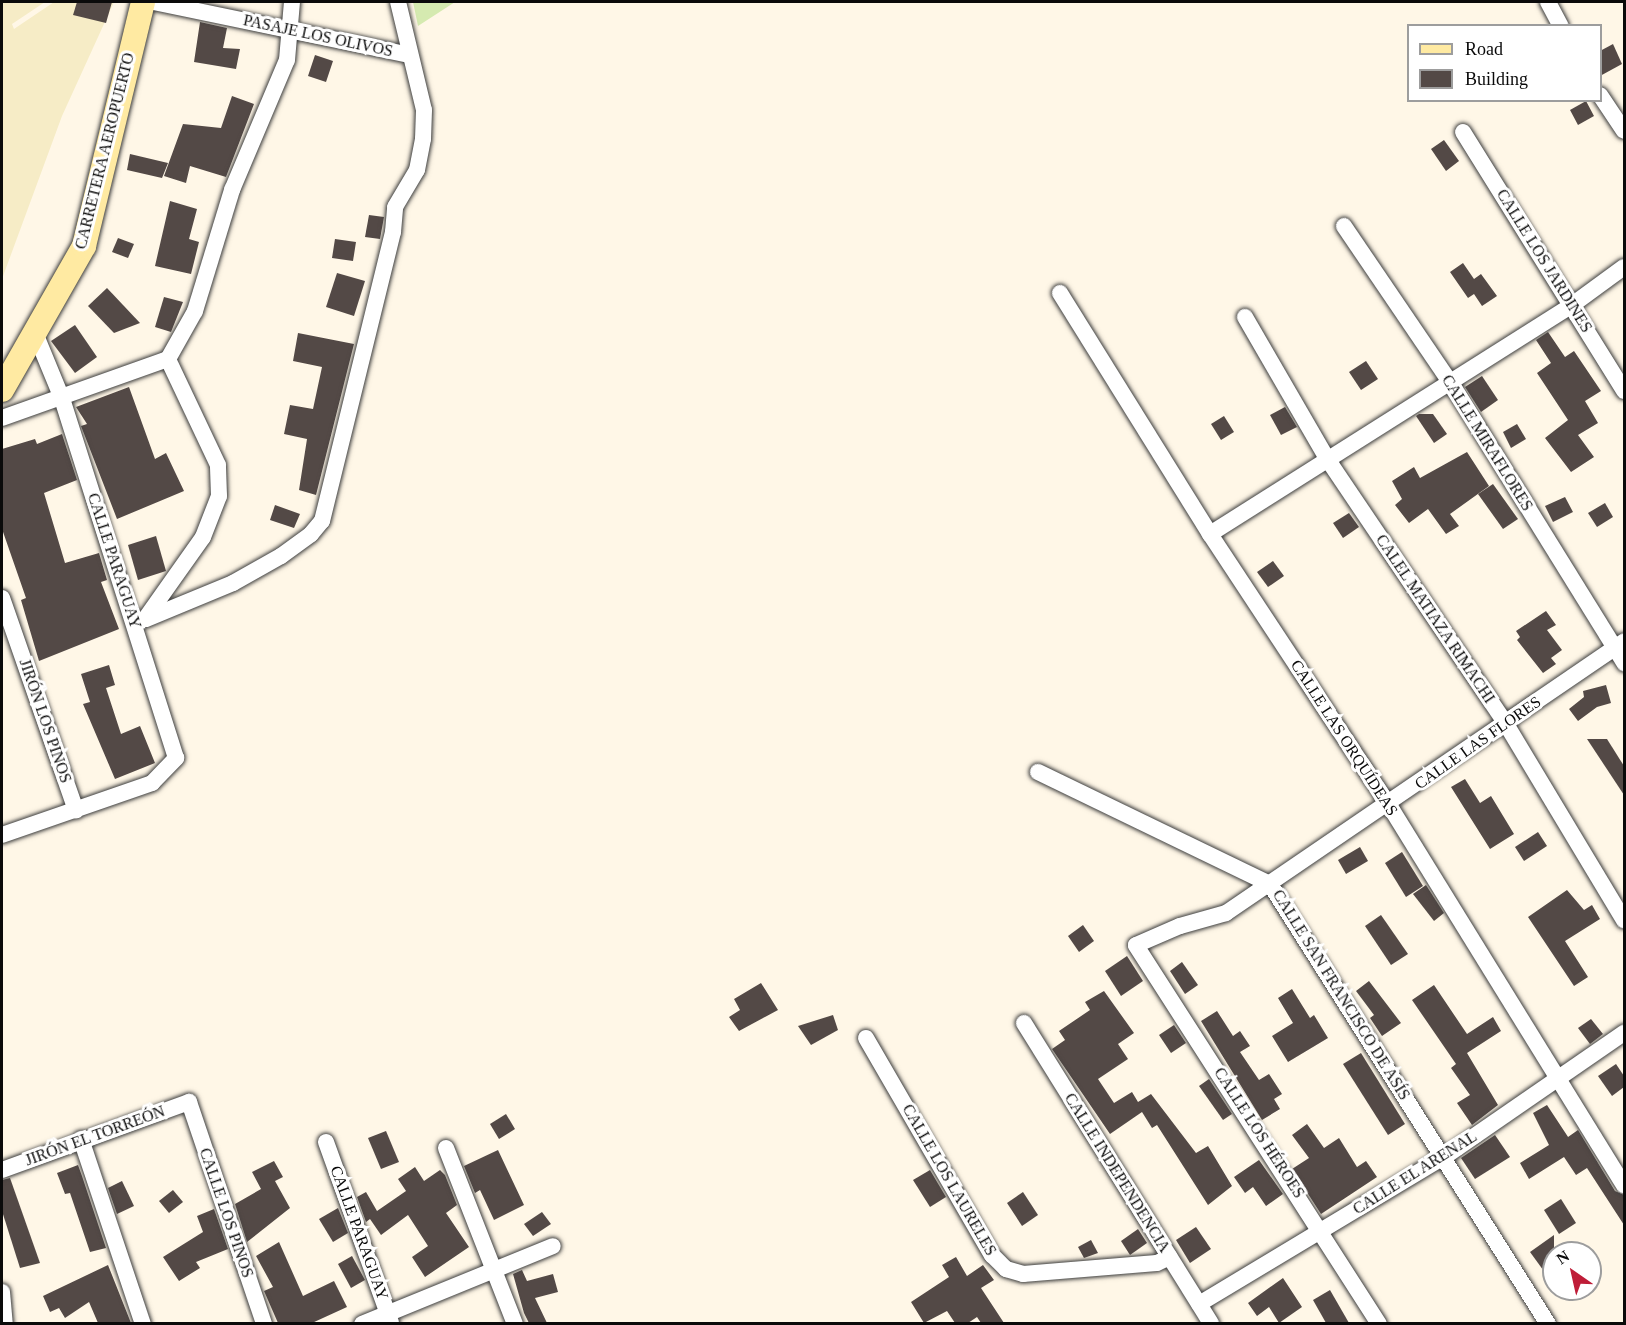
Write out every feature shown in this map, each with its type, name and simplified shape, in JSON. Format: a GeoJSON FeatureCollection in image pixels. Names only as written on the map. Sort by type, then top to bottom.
{"type":"FeatureCollection","features":[{"type":"Feature","properties":{"kind":"main road","name":"CARRETERA AEROPUERTO"},"geometry":{"type":"LineString","coordinates":[[2,390],[84,246],[143,2]]}},
{"type":"Feature","properties":{"kind":"street","name":"PASAJE LOS OLIVOS"},"geometry":{"type":"LineString","coordinates":[[154,2],[410,56]]}},
{"type":"Feature","properties":{"kind":"street"},"geometry":{"type":"LineString","coordinates":[[2,418],[168,359],[195,311],[232,190],[287,60],[292,2]]}},
{"type":"Feature","properties":{"kind":"street"},"geometry":{"type":"LineString","coordinates":[[140,622],[233,583],[282,556],[311,534],[322,520],[395,207],[421,154],[424,110],[398,2]]}},
{"type":"Feature","properties":{"kind":"street"},"geometry":{"type":"LineString","coordinates":[[1548,2],[1560,24]]}},
{"type":"Feature","properties":{"kind":"street"},"geometry":{"type":"LineString","coordinates":[[1602,98],[1624,131]]}},
{"type":"Feature","properties":{"kind":"street","name":"CALLE LOS JARDINES"},"geometry":{"type":"LineString","coordinates":[[1462,132],[1624,391]]}},
{"type":"Feature","properties":{"kind":"street","name":"CALLE MIRAFLORES"},"geometry":{"type":"LineString","coordinates":[[1344,226],[1450,382],[1619,644],[1624,663]]}},
{"type":"Feature","properties":{"kind":"street"},"geometry":{"type":"LineString","coordinates":[[1210,534],[1572,305],[1624,267]]}},
{"type":"Feature","properties":{"kind":"street","name":"CALLE LAS ORQUÍDEAS"},"geometry":{"type":"LineString","coordinates":[[1060,293],[1210,534],[1389,805],[1555,1078],[1624,1185]]}},
{"type":"Feature","properties":{"kind":"street","name":"CALEL MATIAZA RIMACHI"},"geometry":{"type":"LineString","coordinates":[[1245,317],[1328,460],[1506,724],[1624,920]]}},
{"type":"Feature","properties":{"kind":"street","name":"CALLE PARAGUAY"},"geometry":{"type":"LineString","coordinates":[[35,333],[62,396],[140,622],[176,758],[152,783],[76,810]]}},
{"type":"Feature","properties":{"kind":"street"},"geometry":{"type":"LineString","coordinates":[[140,622],[203,537],[219,496],[218,465],[168,359]]}},
{"type":"Feature","properties":{"kind":"street","name":"JIRÓN LOS PINOS"},"geometry":{"type":"LineString","coordinates":[[2,598],[76,810]]}},
{"type":"Feature","properties":{"kind":"street","name":"CALLE LAS FLORES"},"geometry":{"type":"LineString","coordinates":[[1136,945],[1180,926],[1226,913],[1389,805],[1619,644]]}},
{"type":"Feature","properties":{"kind":"street","name":"CALLE SAN FRANCISCO DE ASÍS"},"geometry":{"type":"LineString","coordinates":[[1038,771],[1270,884],[1548,1323]]}},
{"type":"Feature","properties":{"kind":"street"},"geometry":{"type":"LineString","coordinates":[[2,835],[76,810]]}},
{"type":"Feature","properties":{"kind":"street","name":"CALLE LOS HÉROES"},"geometry":{"type":"LineString","coordinates":[[1136,945],[1322,1230],[1379,1323]]}},
{"type":"Feature","properties":{"kind":"street","name":"CALLE INDEPENDENCIA"},"geometry":{"type":"LineString","coordinates":[[1024,1023],[1211,1323]]}},
{"type":"Feature","properties":{"kind":"street","name":"CALLE EL ARENAL"},"geometry":{"type":"LineString","coordinates":[[1199,1304],[1444,1157],[1624,1032]]}},
{"type":"Feature","properties":{"kind":"street","name":"CALLE LOS LAURELES"},"geometry":{"type":"LineString","coordinates":[[867,1038],[992,1255],[1006,1269],[1023,1274],[1157,1263],[1170,1257]]}},
{"type":"Feature","properties":{"kind":"street","name":"JIRÓN EL TORREÓN"},"geometry":{"type":"LineString","coordinates":[[2,1170],[81,1139],[189,1102]]}},
{"type":"Feature","properties":{"kind":"street","name":"CALLE LOS PINOS"},"geometry":{"type":"LineString","coordinates":[[189,1102],[264,1323]]}},
{"type":"Feature","properties":{"kind":"street"},"geometry":{"type":"LineString","coordinates":[[81,1139],[143,1323]]}},
{"type":"Feature","properties":{"kind":"street","name":"CALLE PARAGUAY"},"geometry":{"type":"LineString","coordinates":[[327,1142],[389,1318]]}},
{"type":"Feature","properties":{"kind":"street"},"geometry":{"type":"LineString","coordinates":[[446,1148],[515,1323]]}},
{"type":"Feature","properties":{"kind":"street"},"geometry":{"type":"LineString","coordinates":[[362,1323],[389,1318],[494,1269],[553,1246]]}},
{"type":"Feature","properties":{"kind":"street"},"geometry":{"type":"LineString","coordinates":[[2,1292],[5,1323]]}},
{"type":"Feature","properties":{"kind":"shaded area"},"geometry":{"type":"Polygon","coordinates":[[[2,2],[45,2],[12,24],[14,29],[54,2],[114,2],[62,116],[2,279],[2,2]]]}},
{"type":"Feature","properties":{"kind":"green space"},"geometry":{"type":"Polygon","coordinates":[[[413,2],[455,2],[418,26],[413,2]]]}},
{"type":"Feature","properties":{"kind":"building"},"geometry":{"type":"Polygon","coordinates":[[[77,2],[112,2],[106,23],[73,15],[77,2]]]}},
{"type":"Feature","properties":{"kind":"building"},"geometry":{"type":"Polygon","coordinates":[[[200,22],[227,28],[223,48],[240,49],[236,69],[194,62],[200,22]]]}},
{"type":"Feature","properties":{"kind":"building"},"geometry":{"type":"Polygon","coordinates":[[[1613,44],[1622,64],[1602,75],[1602,50],[1613,44]]]}},
{"type":"Feature","properties":{"kind":"building"},"geometry":{"type":"Polygon","coordinates":[[[315,55],[333,61],[326,82],[308,76],[315,55]]]}},
{"type":"Feature","properties":{"kind":"building"},"geometry":{"type":"Polygon","coordinates":[[[232,96],[254,104],[226,177],[190,166],[186,183],[164,176],[183,124],[221,128],[232,96]]]}},
{"type":"Feature","properties":{"kind":"building"},"geometry":{"type":"Polygon","coordinates":[[[1587,102],[1594,116],[1578,125],[1570,110],[1587,102]]]}},
{"type":"Feature","properties":{"kind":"building"},"geometry":{"type":"Polygon","coordinates":[[[1444,140],[1459,161],[1446,171],[1431,149],[1444,140]]]}},
{"type":"Feature","properties":{"kind":"building"},"geometry":{"type":"Polygon","coordinates":[[[130,154],[168,163],[162,178],[127,170],[130,154]]]}},
{"type":"Feature","properties":{"kind":"building"},"geometry":{"type":"Polygon","coordinates":[[[170,201],[197,209],[189,239],[199,242],[191,274],[155,266],[170,201]]]}},
{"type":"Feature","properties":{"kind":"building"},"geometry":{"type":"Polygon","coordinates":[[[369,215],[384,217],[380,239],[365,237],[369,215]]]}},
{"type":"Feature","properties":{"kind":"building"},"geometry":{"type":"Polygon","coordinates":[[[118,238],[134,244],[128,258],[112,252],[118,238]]]}},
{"type":"Feature","properties":{"kind":"building"},"geometry":{"type":"Polygon","coordinates":[[[335,239],[356,242],[353,261],[332,258],[335,239]]]}},
{"type":"Feature","properties":{"kind":"building"},"geometry":{"type":"Polygon","coordinates":[[[1463,263],[1474,279],[1481,274],[1497,296],[1482,306],[1474,294],[1468,298],[1450,272],[1463,263]]]}},
{"type":"Feature","properties":{"kind":"building"},"geometry":{"type":"Polygon","coordinates":[[[337,273],[365,281],[354,316],[326,307],[337,273]]]}},
{"type":"Feature","properties":{"kind":"building"},"geometry":{"type":"Polygon","coordinates":[[[107,288],[140,323],[114,333],[88,306],[107,288]]]}},
{"type":"Feature","properties":{"kind":"building"},"geometry":{"type":"Polygon","coordinates":[[[164,297],[183,302],[171,332],[155,327],[164,297]]]}},
{"type":"Feature","properties":{"kind":"building"},"geometry":{"type":"Polygon","coordinates":[[[75,325],[97,357],[75,373],[51,341],[75,325]]]}},
{"type":"Feature","properties":{"kind":"building"},"geometry":{"type":"Polygon","coordinates":[[[1548,332],[1565,357],[1574,351],[1601,391],[1585,401],[1598,423],[1578,435],[1594,457],[1571,472],[1545,438],[1568,420],[1537,373],[1551,363],[1536,340],[1548,332]]]}},
{"type":"Feature","properties":{"kind":"building"},"geometry":{"type":"Polygon","coordinates":[[[298,333],[354,344],[316,495],[299,490],[307,439],[284,434],[290,405],[313,409],[322,367],[293,361],[298,333]]]}},
{"type":"Feature","properties":{"kind":"building"},"geometry":{"type":"Polygon","coordinates":[[[1366,361],[1378,379],[1361,390],[1349,372],[1366,361]]]}},
{"type":"Feature","properties":{"kind":"building"},"geometry":{"type":"Polygon","coordinates":[[[1482,376],[1498,400],[1481,412],[1465,387],[1482,376]]]}},
{"type":"Feature","properties":{"kind":"building"},"geometry":{"type":"Polygon","coordinates":[[[129,387],[155,459],[166,453],[184,491],[117,519],[81,426],[87,424],[76,407],[129,387]]]}},
{"type":"Feature","properties":{"kind":"building"},"geometry":{"type":"Polygon","coordinates":[[[1285,407],[1297,427],[1281,435],[1270,415],[1285,407]]]}},
{"type":"Feature","properties":{"kind":"building"},"geometry":{"type":"Polygon","coordinates":[[[1433,414],[1447,434],[1434,443],[1416,416],[1433,414]]]}},
{"type":"Feature","properties":{"kind":"building"},"geometry":{"type":"Polygon","coordinates":[[[1224,416],[1234,432],[1221,440],[1211,424],[1224,416]]]}},
{"type":"Feature","properties":{"kind":"building"},"geometry":{"type":"Polygon","coordinates":[[[1517,424],[1526,439],[1511,448],[1503,432],[1517,424]]]}},
{"type":"Feature","properties":{"kind":"building"},"geometry":{"type":"Polygon","coordinates":[[[62,434],[77,480],[44,493],[65,563],[99,553],[107,580],[101,582],[119,629],[39,661],[21,600],[26,598],[2,529],[2,449],[35,439],[37,444],[62,434]]]}},
{"type":"Feature","properties":{"kind":"building"},"geometry":{"type":"Polygon","coordinates":[[[1467,452],[1489,486],[1450,514],[1459,526],[1446,534],[1428,509],[1409,523],[1395,505],[1402,499],[1392,481],[1414,467],[1420,478],[1467,452]]]}},
{"type":"Feature","properties":{"kind":"building"},"geometry":{"type":"Polygon","coordinates":[[[1493,484],[1518,519],[1503,529],[1478,494],[1493,484]]]}},
{"type":"Feature","properties":{"kind":"building"},"geometry":{"type":"Polygon","coordinates":[[[1565,497],[1573,512],[1553,522],[1545,506],[1565,497]]]}},
{"type":"Feature","properties":{"kind":"building"},"geometry":{"type":"Polygon","coordinates":[[[1605,503],[1613,517],[1597,527],[1588,513],[1605,503]]]}},
{"type":"Feature","properties":{"kind":"building"},"geometry":{"type":"Polygon","coordinates":[[[275,505],[300,514],[294,528],[270,520],[275,505]]]}},
{"type":"Feature","properties":{"kind":"building"},"geometry":{"type":"Polygon","coordinates":[[[1349,513],[1359,527],[1343,538],[1333,523],[1349,513]]]}},
{"type":"Feature","properties":{"kind":"building"},"geometry":{"type":"Polygon","coordinates":[[[156,536],[166,571],[138,580],[128,545],[156,536]]]}},
{"type":"Feature","properties":{"kind":"building"},"geometry":{"type":"Polygon","coordinates":[[[1273,561],[1284,576],[1268,587],[1257,572],[1273,561]]]}},
{"type":"Feature","properties":{"kind":"building"},"geometry":{"type":"Polygon","coordinates":[[[1546,611],[1556,625],[1547,630],[1562,650],[1551,658],[1556,664],[1543,673],[1517,640],[1520,637],[1516,631],[1546,611]]]}},
{"type":"Feature","properties":{"kind":"building"},"geometry":{"type":"Polygon","coordinates":[[[109,665],[115,685],[106,688],[121,734],[140,726],[155,763],[115,779],[83,704],[90,702],[81,674],[109,665]]]}},
{"type":"Feature","properties":{"kind":"building"},"geometry":{"type":"Polygon","coordinates":[[[1606,685],[1611,703],[1597,707],[1578,721],[1569,709],[1584,697],[1583,691],[1606,685]]]}},
{"type":"Feature","properties":{"kind":"building"},"geometry":{"type":"Polygon","coordinates":[[[1587,739],[1607,739],[1624,766],[1624,795],[1587,739]]]}},
{"type":"Feature","properties":{"kind":"building"},"geometry":{"type":"Polygon","coordinates":[[[1465,779],[1480,803],[1491,796],[1514,834],[1490,849],[1451,787],[1465,779]]]}},
{"type":"Feature","properties":{"kind":"building"},"geometry":{"type":"Polygon","coordinates":[[[1538,832],[1547,846],[1524,861],[1515,847],[1538,832]]]}},
{"type":"Feature","properties":{"kind":"building"},"geometry":{"type":"Polygon","coordinates":[[[1360,847],[1368,861],[1346,874],[1338,860],[1360,847]]]}},
{"type":"Feature","properties":{"kind":"building"},"geometry":{"type":"Polygon","coordinates":[[[1402,852],[1423,886],[1406,897],[1385,863],[1402,852]]]}},
{"type":"Feature","properties":{"kind":"building"},"geometry":{"type":"Polygon","coordinates":[[[1426,885],[1444,913],[1434,921],[1413,894],[1426,885]]]}},
{"type":"Feature","properties":{"kind":"building"},"geometry":{"type":"Polygon","coordinates":[[[1567,890],[1584,910],[1592,905],[1600,919],[1565,941],[1588,977],[1574,986],[1528,917],[1567,890]]]}},
{"type":"Feature","properties":{"kind":"building"},"geometry":{"type":"Polygon","coordinates":[[[1381,915],[1408,954],[1391,965],[1365,926],[1381,915]]]}},
{"type":"Feature","properties":{"kind":"building"},"geometry":{"type":"Polygon","coordinates":[[[1083,925],[1094,941],[1079,952],[1068,936],[1083,925]]]}},
{"type":"Feature","properties":{"kind":"building"},"geometry":{"type":"Polygon","coordinates":[[[1127,956],[1143,981],[1121,996],[1105,971],[1127,956]]]}},
{"type":"Feature","properties":{"kind":"building"},"geometry":{"type":"Polygon","coordinates":[[[1182,962],[1198,985],[1185,994],[1170,971],[1182,962]]]}},
{"type":"Feature","properties":{"kind":"building"},"geometry":{"type":"Polygon","coordinates":[[[1369,981],[1401,1023],[1382,1036],[1370,1018],[1374,1015],[1356,991],[1369,981]]]}},
{"type":"Feature","properties":{"kind":"building"},"geometry":{"type":"Polygon","coordinates":[[[761,983],[778,1010],[739,1031],[729,1017],[740,1010],[734,999],[761,983]]]}},
{"type":"Feature","properties":{"kind":"building"},"geometry":{"type":"Polygon","coordinates":[[[1434,985],[1467,1034],[1493,1017],[1501,1031],[1467,1053],[1498,1105],[1472,1125],[1457,1103],[1470,1095],[1451,1068],[1456,1064],[1412,1000],[1434,985]]]}},
{"type":"Feature","properties":{"kind":"building"},"geometry":{"type":"Polygon","coordinates":[[[1292,989],[1310,1018],[1314,1015],[1328,1038],[1288,1062],[1272,1036],[1293,1023],[1278,998],[1292,989]]]}},
{"type":"Feature","properties":{"kind":"building"},"geometry":{"type":"Polygon","coordinates":[[[1104,991],[1134,1033],[1118,1044],[1128,1059],[1098,1079],[1114,1103],[1132,1092],[1138,1102],[1151,1094],[1196,1153],[1208,1146],[1232,1186],[1208,1205],[1157,1125],[1152,1128],[1142,1112],[1110,1134],[1052,1049],[1065,1040],[1059,1031],[1090,1010],[1085,1002],[1104,991]]]}},
{"type":"Feature","properties":{"kind":"building"},"geometry":{"type":"Polygon","coordinates":[[[1217,1011],[1233,1036],[1240,1031],[1250,1046],[1240,1052],[1259,1080],[1269,1074],[1282,1094],[1274,1099],[1280,1109],[1262,1120],[1201,1021],[1217,1011]]]}},
{"type":"Feature","properties":{"kind":"building"},"geometry":{"type":"Polygon","coordinates":[[[833,1015],[838,1030],[811,1045],[798,1026],[833,1015]]]}},
{"type":"Feature","properties":{"kind":"building"},"geometry":{"type":"Polygon","coordinates":[[[1591,1019],[1603,1034],[1590,1044],[1578,1028],[1591,1019]]]}},
{"type":"Feature","properties":{"kind":"building"},"geometry":{"type":"Polygon","coordinates":[[[1174,1025],[1186,1043],[1171,1053],[1159,1035],[1174,1025]]]}},
{"type":"Feature","properties":{"kind":"building"},"geometry":{"type":"Polygon","coordinates":[[[1361,1053],[1405,1124],[1388,1135],[1343,1064],[1361,1053]]]}},
{"type":"Feature","properties":{"kind":"building"},"geometry":{"type":"Polygon","coordinates":[[[1616,1064],[1624,1076],[1624,1087],[1612,1096],[1598,1076],[1616,1064]]]}},
{"type":"Feature","properties":{"kind":"building"},"geometry":{"type":"Polygon","coordinates":[[[1209,1079],[1232,1114],[1223,1120],[1199,1086],[1209,1079]]]}},
{"type":"Feature","properties":{"kind":"building"},"geometry":{"type":"Polygon","coordinates":[[[1547,1105],[1568,1137],[1578,1130],[1615,1191],[1624,1195],[1624,1225],[1587,1168],[1576,1175],[1564,1157],[1529,1179],[1520,1163],[1549,1145],[1533,1113],[1547,1105]]]}},
{"type":"Feature","properties":{"kind":"building"},"geometry":{"type":"Polygon","coordinates":[[[506,1114],[515,1129],[499,1139],[490,1124],[506,1114]]]}},
{"type":"Feature","properties":{"kind":"building"},"geometry":{"type":"Polygon","coordinates":[[[1307,1124],[1324,1148],[1339,1138],[1357,1167],[1366,1161],[1377,1177],[1321,1214],[1292,1169],[1309,1158],[1292,1135],[1307,1124]]]}},
{"type":"Feature","properties":{"kind":"building"},"geometry":{"type":"Polygon","coordinates":[[[386,1131],[399,1162],[381,1169],[368,1138],[386,1131]]]}},
{"type":"Feature","properties":{"kind":"building"},"geometry":{"type":"Polygon","coordinates":[[[1495,1135],[1510,1157],[1475,1179],[1461,1158],[1495,1135]]]}},
{"type":"Feature","properties":{"kind":"building"},"geometry":{"type":"Polygon","coordinates":[[[498,1150],[524,1205],[494,1220],[480,1190],[475,1193],[464,1166],[498,1150]]]}},
{"type":"Feature","properties":{"kind":"building"},"geometry":{"type":"Polygon","coordinates":[[[1259,1160],[1283,1194],[1266,1206],[1253,1187],[1245,1193],[1234,1177],[1259,1160]]]}},
{"type":"Feature","properties":{"kind":"building"},"geometry":{"type":"Polygon","coordinates":[[[274,1161],[283,1177],[275,1181],[290,1208],[247,1242],[235,1204],[261,1189],[252,1172],[274,1161]]]}},
{"type":"Feature","properties":{"kind":"building"},"geometry":{"type":"Polygon","coordinates":[[[78,1165],[106,1248],[90,1252],[70,1193],[65,1194],[57,1173],[78,1165]]]}},
{"type":"Feature","properties":{"kind":"building"},"geometry":{"type":"Polygon","coordinates":[[[415,1167],[424,1181],[440,1170],[445,1175],[457,1205],[446,1213],[469,1247],[425,1277],[412,1257],[428,1246],[408,1215],[381,1235],[370,1219],[366,1222],[357,1197],[366,1192],[377,1211],[406,1191],[398,1179],[415,1167]]]}},
{"type":"Feature","properties":{"kind":"building"},"geometry":{"type":"Polygon","coordinates":[[[930,1170],[946,1197],[930,1207],[913,1180],[930,1170]]]}},
{"type":"Feature","properties":{"kind":"building"},"geometry":{"type":"Polygon","coordinates":[[[10,1178],[40,1263],[20,1268],[2,1211],[2,1180],[10,1178]]]}},
{"type":"Feature","properties":{"kind":"building"},"geometry":{"type":"Polygon","coordinates":[[[122,1181],[134,1206],[117,1214],[108,1188],[122,1181]]]}},
{"type":"Feature","properties":{"kind":"building"},"geometry":{"type":"Polygon","coordinates":[[[173,1190],[183,1202],[169,1213],[159,1201],[173,1190]]]}},
{"type":"Feature","properties":{"kind":"building"},"geometry":{"type":"Polygon","coordinates":[[[1023,1192],[1038,1215],[1022,1226],[1007,1203],[1023,1192]]]}},
{"type":"Feature","properties":{"kind":"building"},"geometry":{"type":"Polygon","coordinates":[[[1561,1199],[1576,1223],[1559,1234],[1544,1210],[1561,1199]]]}},
{"type":"Feature","properties":{"kind":"building"},"geometry":{"type":"Polygon","coordinates":[[[338,1208],[348,1233],[333,1242],[319,1219],[338,1208]]]}},
{"type":"Feature","properties":{"kind":"building"},"geometry":{"type":"Polygon","coordinates":[[[214,1209],[228,1249],[196,1262],[200,1268],[179,1281],[163,1257],[203,1232],[197,1216],[214,1209]]]}},
{"type":"Feature","properties":{"kind":"building"},"geometry":{"type":"Polygon","coordinates":[[[542,1212],[551,1224],[533,1236],[524,1224],[542,1212]]]}},
{"type":"Feature","properties":{"kind":"building"},"geometry":{"type":"Polygon","coordinates":[[[1196,1227],[1211,1249],[1190,1263],[1176,1240],[1196,1227]]]}},
{"type":"Feature","properties":{"kind":"building"},"geometry":{"type":"Polygon","coordinates":[[[1138,1229],[1147,1243],[1130,1255],[1121,1241],[1138,1229]]]}},
{"type":"Feature","properties":{"kind":"building"},"geometry":{"type":"Polygon","coordinates":[[[1554,1235],[1554,1241],[1546,1241],[1554,1235]]]}},
{"type":"Feature","properties":{"kind":"building"},"geometry":{"type":"Polygon","coordinates":[[[1091,1240],[1098,1253],[1084,1258],[1078,1247],[1091,1240]]]}},
{"type":"Feature","properties":{"kind":"building"},"geometry":{"type":"Polygon","coordinates":[[[279,1242],[303,1296],[334,1281],[347,1307],[312,1323],[278,1323],[264,1291],[273,1287],[256,1256],[279,1242]]]}},
{"type":"Feature","properties":{"kind":"building"},"geometry":{"type":"Polygon","coordinates":[[[1542,1244],[1542,1268],[1530,1252],[1542,1244]]]}},
{"type":"Feature","properties":{"kind":"building"},"geometry":{"type":"Polygon","coordinates":[[[352,1256],[365,1280],[351,1288],[338,1264],[352,1256]]]}},
{"type":"Feature","properties":{"kind":"building"},"geometry":{"type":"Polygon","coordinates":[[[956,1257],[967,1276],[983,1265],[994,1280],[981,1288],[1004,1323],[981,1323],[977,1317],[968,1323],[955,1323],[947,1311],[924,1323],[911,1302],[949,1277],[942,1265],[956,1257]]]}},
{"type":"Feature","properties":{"kind":"building"},"geometry":{"type":"Polygon","coordinates":[[[108,1265],[131,1323],[98,1323],[89,1302],[65,1318],[59,1308],[50,1312],[43,1296],[108,1265]]]}},
{"type":"Feature","properties":{"kind":"building"},"geometry":{"type":"Polygon","coordinates":[[[522,1270],[527,1281],[553,1274],[558,1292],[535,1298],[547,1323],[529,1323],[524,1313],[513,1274],[522,1270]]]}},
{"type":"Feature","properties":{"kind":"building"},"geometry":{"type":"Polygon","coordinates":[[[1283,1278],[1302,1307],[1279,1323],[1269,1307],[1257,1316],[1248,1303],[1283,1278]]]}},
{"type":"Feature","properties":{"kind":"building"},"geometry":{"type":"Polygon","coordinates":[[[1330,1290],[1349,1323],[1326,1323],[1313,1300],[1330,1290]]]}}]}
